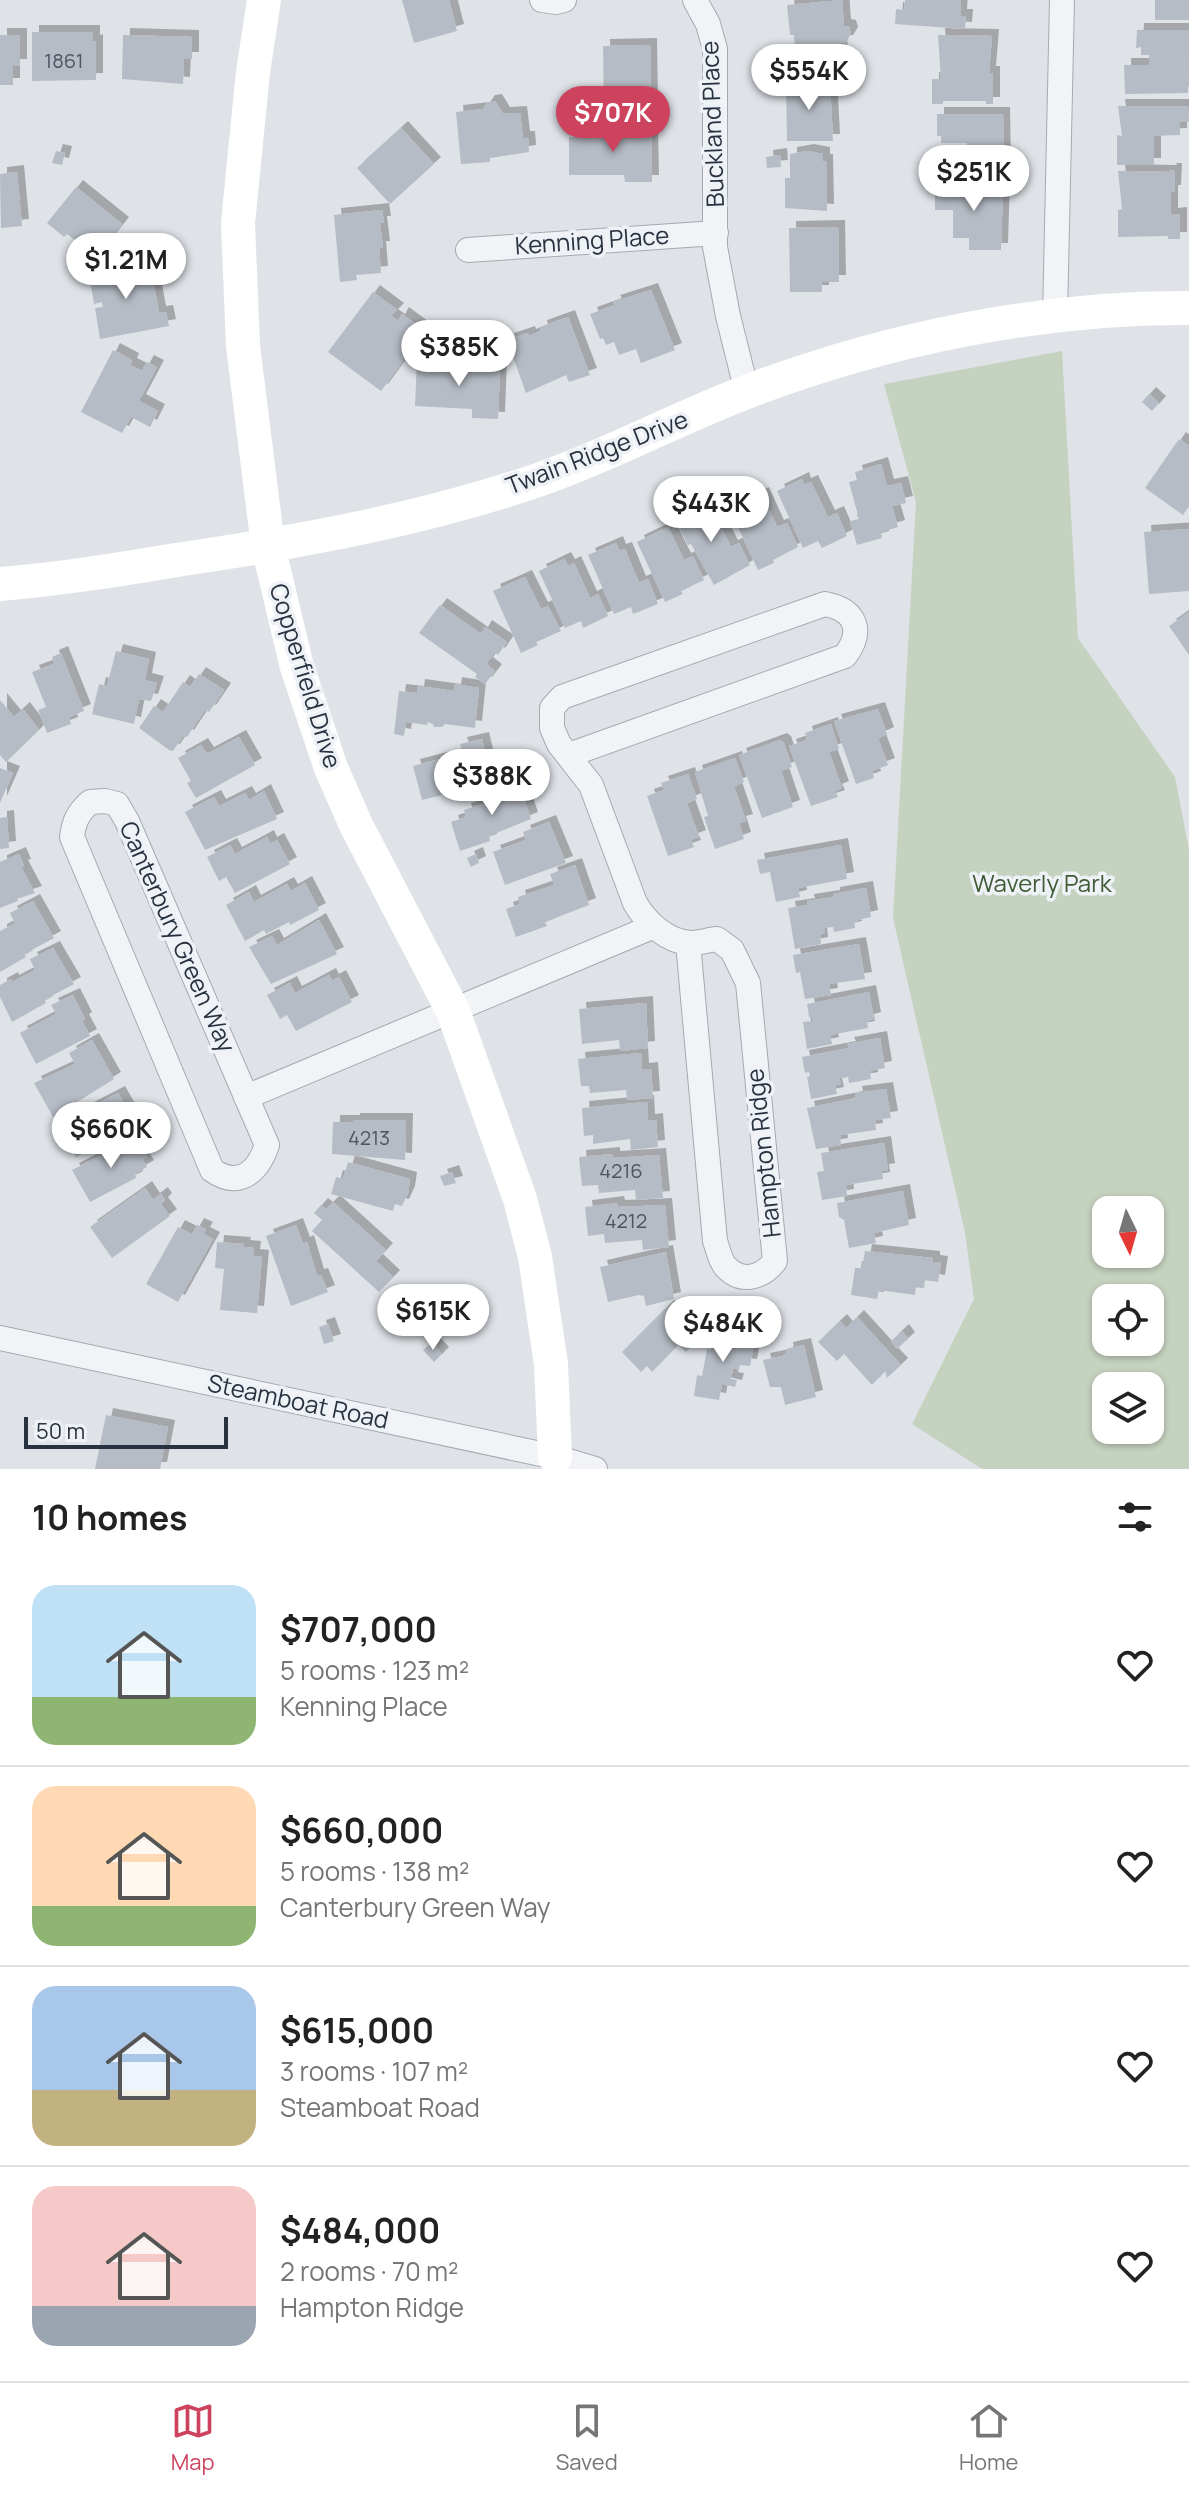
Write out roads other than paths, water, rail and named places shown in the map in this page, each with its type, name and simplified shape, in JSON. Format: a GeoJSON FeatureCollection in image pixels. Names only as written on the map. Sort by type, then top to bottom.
{"type":"FeatureCollection","features":[{"type":"Feature","properties":{"kind":"street","name":"Copperfield Drive"},"geometry":{"type":"LineString","coordinates":[[264,0],[238,223],[243,346],[268,546],[297,667],[331,768],[356,825],[453,1011],[520,1199],[535,1257],[551,1364],[555,1457]]}},
{"type":"Feature","properties":{"kind":"street"},"geometry":{"type":"LineString","coordinates":[[542,0],[564,0]]}},
{"type":"Feature","properties":{"kind":"street","name":"Buckland Place"},"geometry":{"type":"LineString","coordinates":[[695,0],[708,24],[715,49],[715,247],[747,392]]}},
{"type":"Feature","properties":{"kind":"street"},"geometry":{"type":"LineString","coordinates":[[1055,317],[1062,0]]}},
{"type":"Feature","properties":{"kind":"street","name":"Kenning Place"},"geometry":{"type":"LineString","coordinates":[[468,250],[716,233]]}},
{"type":"Feature","properties":{"kind":"street","name":"Twain Ridge Drive"},"geometry":{"type":"LineString","coordinates":[[0,584],[76,576],[268,546],[421,514],[604,456],[747,392],[907,342],[1055,317],[1189,308]]}},
{"type":"Feature","properties":{"kind":"street"},"geometry":{"type":"LineString","coordinates":[[246,1097],[652,927],[635,903],[591,785],[559,744],[552,728],[552,708],[562,697],[825,604],[840,607],[852,616],[855,631],[852,646],[845,656],[569,755]]}},
{"type":"Feature","properties":{"kind":"street","name":"Canterbury Green Way"},"geometry":{"type":"LineString","coordinates":[[90,802],[117,804],[127,821],[246,1097],[267,1145],[261,1163],[239,1178],[225,1179],[212,1170],[72,837],[74,819],[90,802]]}},
{"type":"Feature","properties":{"kind":"street","name":"Hampton Ridge"},"geometry":{"type":"LineString","coordinates":[[652,927],[688,943],[717,939],[732,950],[748,983],[775,1261],[767,1271],[752,1278],[738,1276],[724,1265],[715,1241],[688,943]]}},
{"type":"Feature","properties":{"kind":"street","name":"Steamboat Road"},"geometry":{"type":"LineString","coordinates":[[0,1338],[555,1457],[595,1469]]}},
{"type":"Feature","properties":{"kind":"park label","name":"Waverly Park"},"geometry":{"type":"Point","coordinates":[1042,884]}}]}
